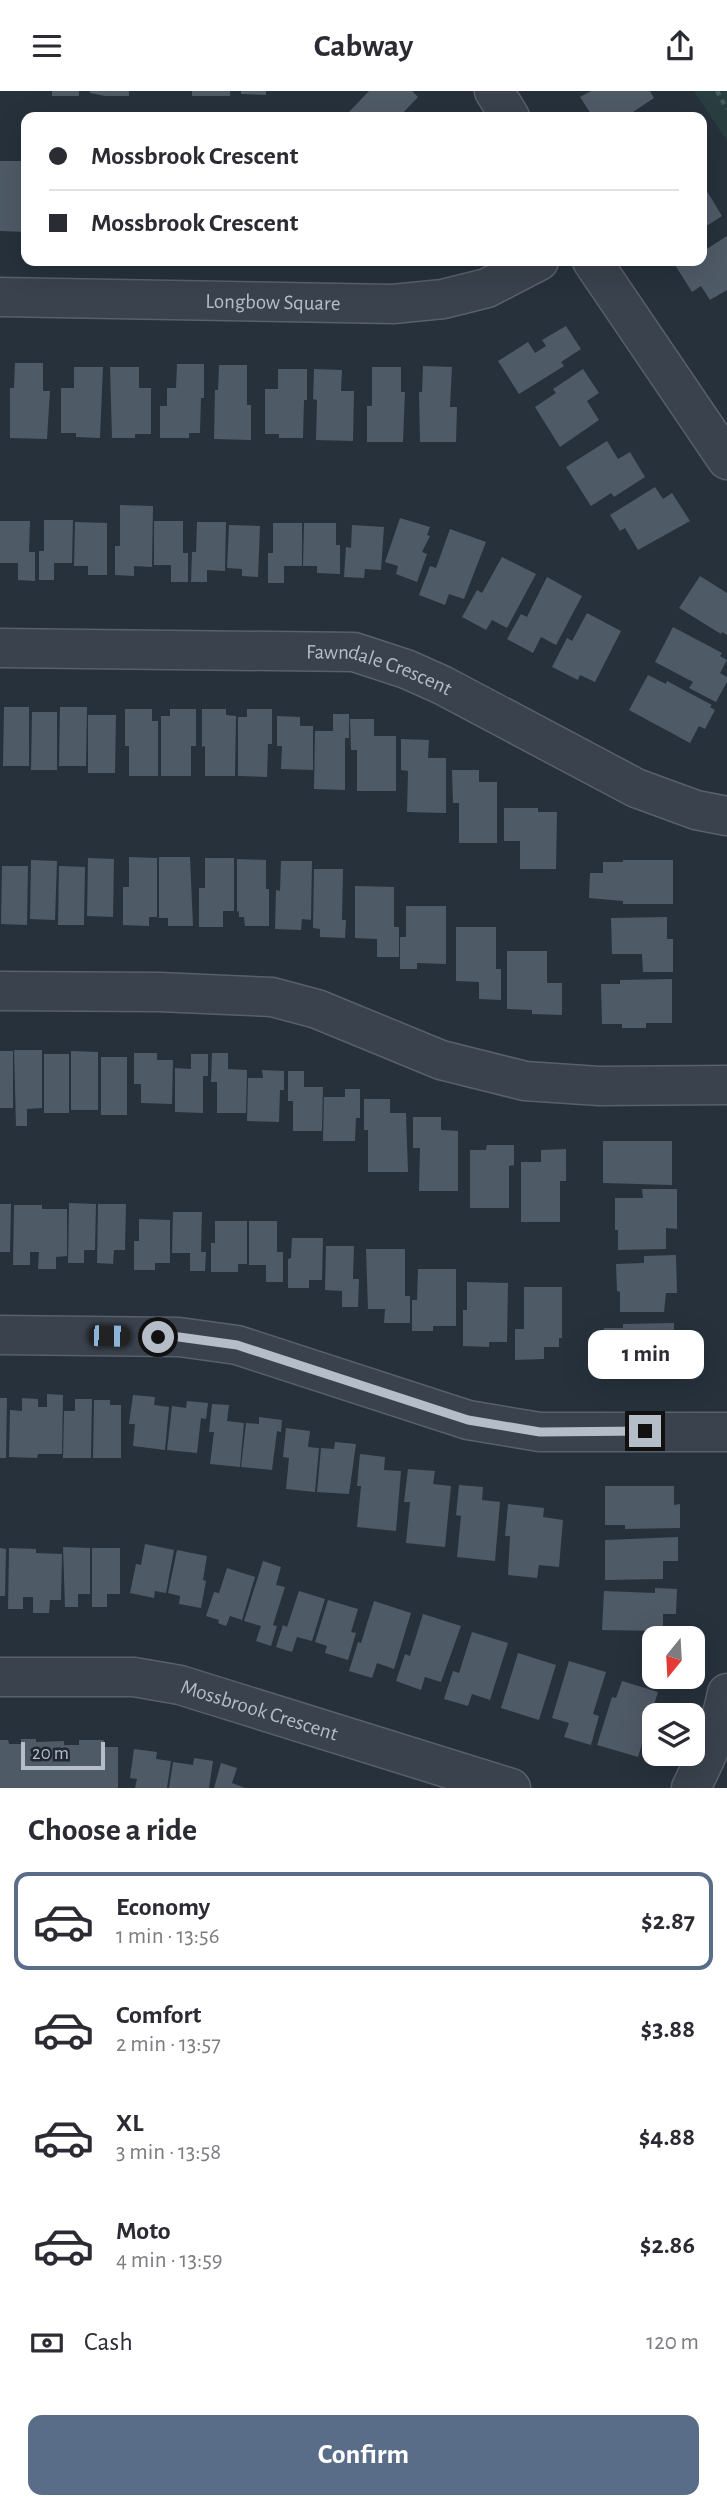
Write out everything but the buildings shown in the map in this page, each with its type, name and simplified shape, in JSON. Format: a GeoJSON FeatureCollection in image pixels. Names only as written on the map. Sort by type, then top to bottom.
{"type":"FeatureCollection","features":[{"type":"Feature","properties":{"kind":"street"},"geometry":{"type":"LineString","coordinates":[[494,91],[507,112]]}},
{"type":"Feature","properties":{"kind":"street","name":"Longbow Square"},"geometry":{"type":"LineString","coordinates":[[0,297],[393,304],[443,299],[487,288],[529,266]]}},
{"type":"Feature","properties":{"kind":"street"},"geometry":{"type":"LineString","coordinates":[[595,266],[727,460]]}},
{"type":"Feature","properties":{"kind":"street","name":"Fawndale Crescent"},"geometry":{"type":"LineString","coordinates":[[0,648],[354,652],[406,669],[442,685],[636,788],[696,810],[727,816]]}},
{"type":"Feature","properties":{"kind":"street"},"geometry":{"type":"LineString","coordinates":[[0,991],[159,992],[272,997],[317,1009],[441,1060],[525,1081],[599,1086],[727,1085]]}},
{"type":"Feature","properties":{"kind":"street"},"geometry":{"type":"LineString","coordinates":[[0,1335],[179,1337],[237,1345],[468,1420],[540,1432],[727,1431]]}},
{"type":"Feature","properties":{"kind":"street","name":"Mossbrook Crescent"},"geometry":{"type":"LineString","coordinates":[[0,1677],[134,1678],[180,1685],[511,1788]]}},
{"type":"Feature","properties":{"kind":"street"},"geometry":{"type":"LineString","coordinates":[[691,1788],[705,1761],[727,1693]]}},
{"type":"Feature","properties":{"kind":"path"},"geometry":{"type":"LineString","coordinates":[[717,91],[727,109]]}},
{"type":"Feature","properties":{"kind":"green space"},"geometry":{"type":"Polygon","coordinates":[[[694,91],[727,91],[727,141],[694,91]]]}},
{"type":"Feature","properties":{"kind":"route"},"geometry":{"type":"LineString","coordinates":[[158,1337],[179,1337],[237,1345],[468,1420],[540,1432],[645,1431]]}}]}
